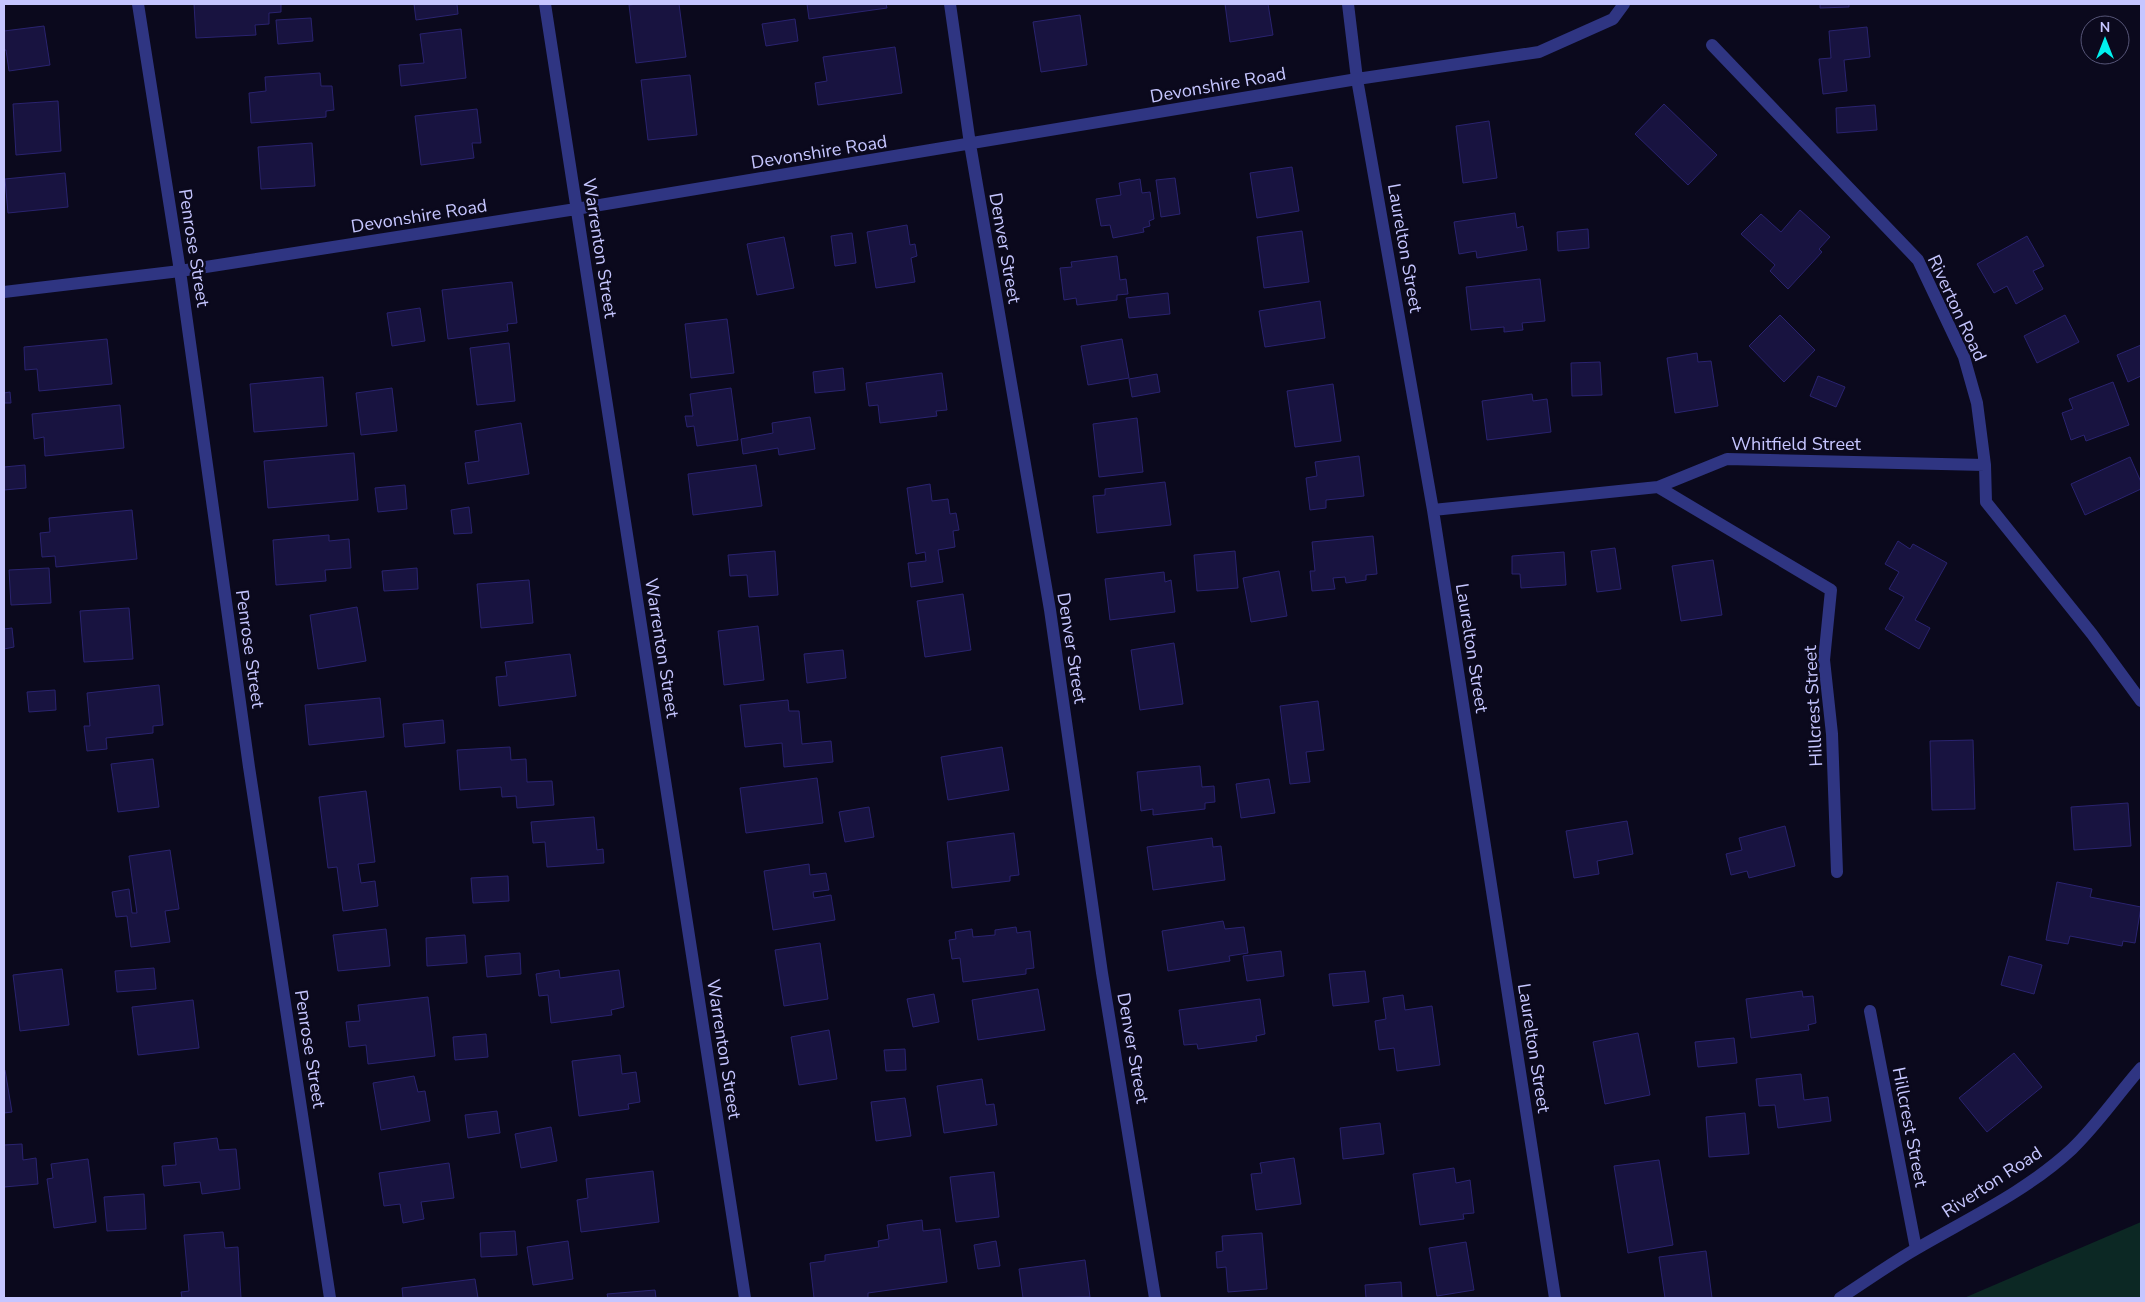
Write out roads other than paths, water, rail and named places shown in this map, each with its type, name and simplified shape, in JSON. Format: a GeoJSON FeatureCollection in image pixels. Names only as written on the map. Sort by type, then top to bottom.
{"type":"FeatureCollection","features":[{"type":"Feature","properties":{"kind":"street","name":"Penrose Street"},"geometry":{"type":"LineString","coordinates":[[138,4],[180,271],[251,777],[330,1298]]}},
{"type":"Feature","properties":{"kind":"street","name":"Warrenton Street"},"geometry":{"type":"LineString","coordinates":[[545,4],[745,1298]]}},
{"type":"Feature","properties":{"kind":"street","name":"Denver Street"},"geometry":{"type":"LineString","coordinates":[[950,4],[970,144],[1050,610],[1102,973],[1155,1298]]}},
{"type":"Feature","properties":{"kind":"street","name":"Laurelton Street"},"geometry":{"type":"LineString","coordinates":[[1348,4],[1357,79],[1432,510],[1555,1298]]}},
{"type":"Feature","properties":{"kind":"street","name":"Devonshire Road"},"geometry":{"type":"LineString","coordinates":[[4,292],[180,271],[576,209],[1357,79],[1539,52],[1613,19],[1624,4]]}},
{"type":"Feature","properties":{"kind":"street","name":"Riverton Road"},"geometry":{"type":"LineString","coordinates":[[1712,45],[1918,260],[1964,357],[1977,403],[1985,464],[1986,502],[2092,634],[2141,702]]}},
{"type":"Feature","properties":{"kind":"street","name":"Whitfield Street"},"geometry":{"type":"LineString","coordinates":[[1432,510],[1658,487],[1728,459],[1985,464]]}},
{"type":"Feature","properties":{"kind":"street","name":"Hillcrest Street"},"geometry":{"type":"LineString","coordinates":[[1658,487],[1830,590],[1824,660],[1832,734],[1837,872]]}},
{"type":"Feature","properties":{"kind":"street","name":"Hillcrest Street"},"geometry":{"type":"LineString","coordinates":[[1870,1011],[1916,1250]]}},
{"type":"Feature","properties":{"kind":"street","name":"Riverton Road"},"geometry":{"type":"LineString","coordinates":[[1840,1298],[1916,1250],[2004,1199],[2050,1166],[2072,1148],[2095,1124],[2141,1068]]}}]}
